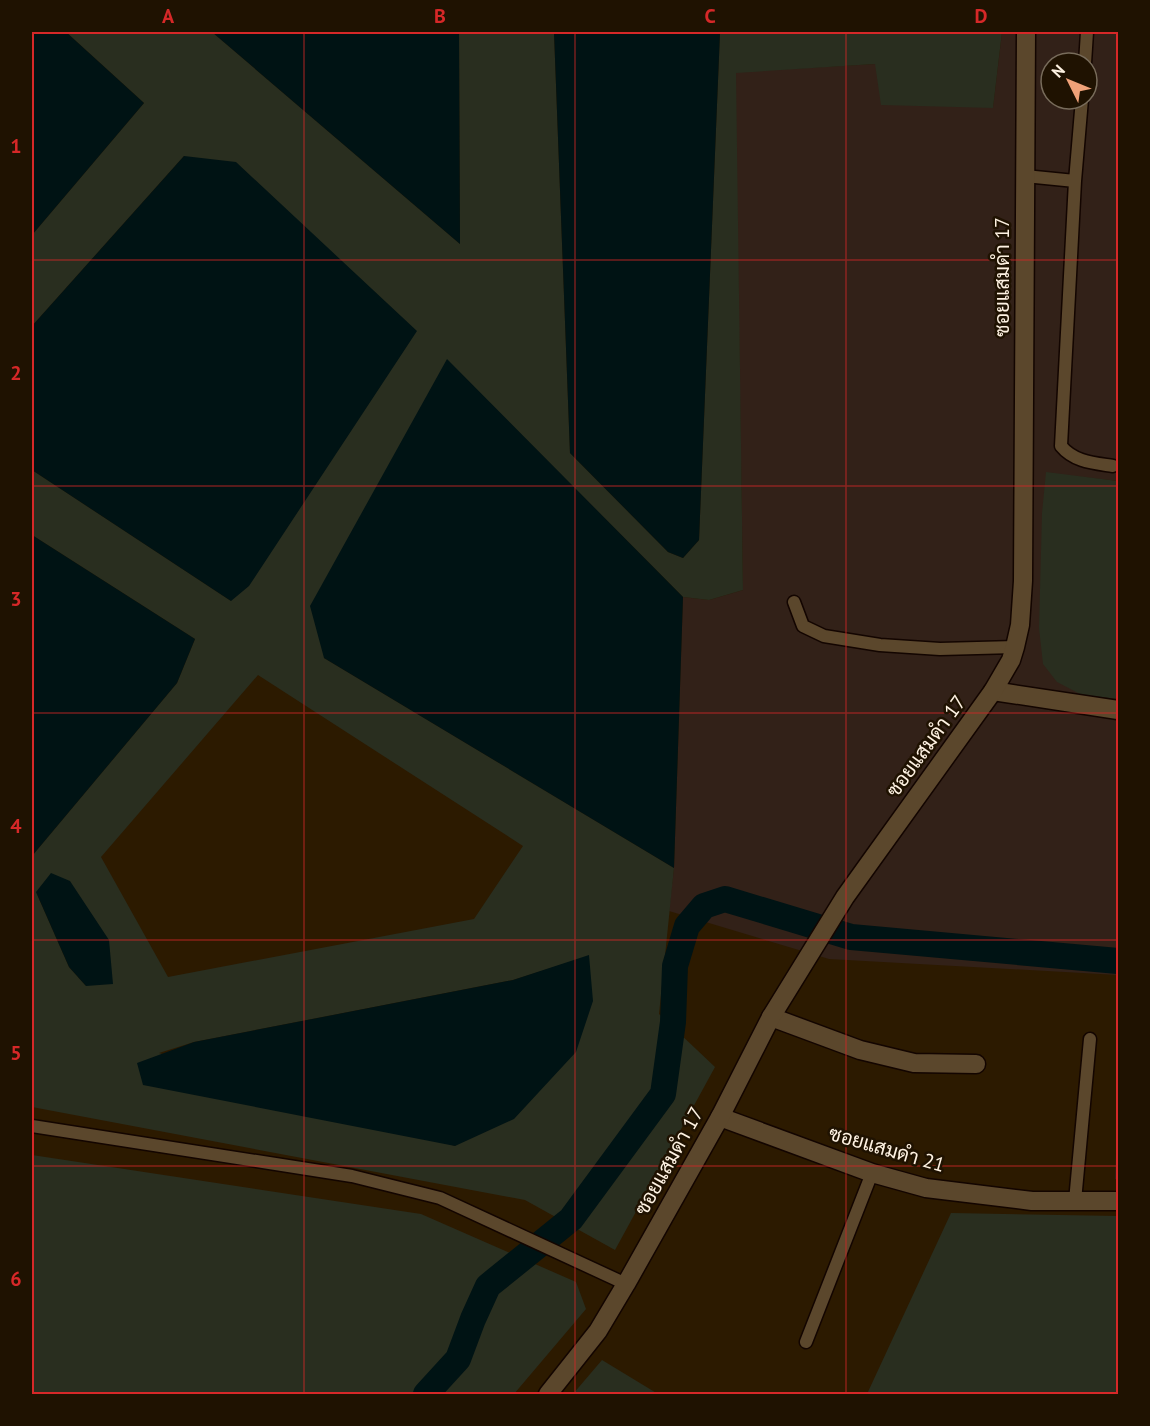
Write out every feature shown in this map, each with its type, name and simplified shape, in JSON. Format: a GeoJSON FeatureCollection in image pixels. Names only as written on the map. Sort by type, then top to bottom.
{"type":"FeatureCollection","features":[{"type":"Feature","properties":{"kind":"street","name":"ซอยแสมดำ 17"},"geometry":{"type":"LineString","coordinates":[[548,1395],[598,1331],[720,1118],[771,1017],[845,897],[993,691],[1011,660],[1020,625],[1023,581],[1026,32]]}},
{"type":"Feature","properties":{"kind":"street"},"geometry":{"type":"LineString","coordinates":[[993,691],[1119,710]]}},
{"type":"Feature","properties":{"kind":"street"},"geometry":{"type":"LineString","coordinates":[[771,1017],[860,1050],[914,1063],[976,1064]]}},
{"type":"Feature","properties":{"kind":"street","name":"ซอยแสมดำ 21"},"geometry":{"type":"LineString","coordinates":[[720,1118],[872,1173],[926,1188],[1032,1201],[1119,1201]]}},
{"type":"Feature","properties":{"kind":"lane"},"geometry":{"type":"LineString","coordinates":[[1086,51],[1088,32]]}},
{"type":"Feature","properties":{"kind":"lane"},"geometry":{"type":"LineString","coordinates":[[1081,111],[1061,446],[1068,455],[1078,459],[1113,466]]}},
{"type":"Feature","properties":{"kind":"lane"},"geometry":{"type":"LineString","coordinates":[[1025,176],[1076,181]]}},
{"type":"Feature","properties":{"kind":"lane"},"geometry":{"type":"LineString","coordinates":[[794,602],[803,626],[824,636],[880,645],[940,649],[1015,648]]}},
{"type":"Feature","properties":{"kind":"lane"},"geometry":{"type":"LineString","coordinates":[[1075,1201],[1090,1040]]}},
{"type":"Feature","properties":{"kind":"lane"},"geometry":{"type":"LineString","coordinates":[[32,1126],[352,1176],[440,1198],[626,1284]]}},
{"type":"Feature","properties":{"kind":"lane"},"geometry":{"type":"LineString","coordinates":[[806,1342],[872,1173]]}},
{"type":"Feature","properties":{"kind":"shaded area"},"geometry":{"type":"Polygon","coordinates":[[[32,32],[66,32],[144,103],[32,235],[32,32]]]}},
{"type":"Feature","properties":{"kind":"shaded area"},"geometry":{"type":"Polygon","coordinates":[[[212,32],[459,32],[460,244],[212,32]]]}},
{"type":"Feature","properties":{"kind":"shaded area"},"geometry":{"type":"Polygon","coordinates":[[[554,32],[720,32],[699,540],[683,558],[668,552],[570,453],[554,32]]]}},
{"type":"Feature","properties":{"kind":"shaded area"},"geometry":{"type":"Polygon","coordinates":[[[1002,32],[1118,32],[1118,481],[1046,473],[1082,695],[1118,699],[1118,975],[829,959],[669,911],[674,868],[683,597],[709,600],[743,590],[735,72],[875,64],[993,107],[1002,32]]]}},
{"type":"Feature","properties":{"kind":"shaded area"},"geometry":{"type":"Polygon","coordinates":[[[184,156],[236,162],[417,331],[249,586],[231,601],[32,470],[32,326],[184,156]]]}},
{"type":"Feature","properties":{"kind":"shaded area"},"geometry":{"type":"Polygon","coordinates":[[[447,359],[683,597],[674,868],[324,658],[310,606],[447,359]]]}},
{"type":"Feature","properties":{"kind":"shaded area"},"geometry":{"type":"Polygon","coordinates":[[[32,535],[195,639],[177,683],[32,856],[32,535]]]}},
{"type":"Feature","properties":{"kind":"shaded area"},"geometry":{"type":"Polygon","coordinates":[[[51,873],[70,881],[109,940],[113,984],[86,986],[69,967],[36,892],[51,873]]]}},
{"type":"Feature","properties":{"kind":"shaded area"},"geometry":{"type":"Polygon","coordinates":[[[589,955],[593,1001],[576,1052],[514,1119],[455,1146],[143,1085],[137,1063],[194,1042],[513,980],[589,955]]]}},
{"type":"Feature","properties":{"kind":"shaded area"},"geometry":{"type":"Polygon","coordinates":[[[1118,1101],[1118,1179],[1115,1179],[1118,1101]]]}},
{"type":"Feature","properties":{"kind":"green space"},"geometry":{"type":"Polygon","coordinates":[[[66,32],[212,32],[460,244],[459,32],[554,32],[570,453],[668,552],[683,558],[699,540],[720,32],[1002,32],[993,108],[881,105],[875,64],[736,73],[743,590],[709,600],[683,597],[447,360],[324,658],[674,868],[659,1014],[715,1067],[615,1250],[525,1200],[32,1107],[32,856],[177,683],[195,639],[32,535],[32,470],[231,601],[184,156],[32,326],[32,235],[144,103],[66,32]],[[258,675],[101,857],[168,977],[474,919],[523,846],[258,675]],[[36,892],[69,967],[86,986],[36,892]],[[589,956],[513,980],[194,1042],[159,1053],[455,1146],[589,956]]]}},
{"type":"Feature","properties":{"kind":"green space"},"geometry":{"type":"Polygon","coordinates":[[[1046,472],[1118,481],[1118,699],[1082,695],[1057,682],[1043,664],[1039,628],[1042,513],[1046,472]]]}},
{"type":"Feature","properties":{"kind":"green space"},"geometry":{"type":"Polygon","coordinates":[[[32,1155],[421,1214],[576,1282],[586,1309],[514,1394],[32,1394],[32,1155]]]}},
{"type":"Feature","properties":{"kind":"green space"},"geometry":{"type":"Polygon","coordinates":[[[951,1213],[1118,1216],[1118,1394],[867,1394],[951,1213]]]}},
{"type":"Feature","properties":{"kind":"green space"},"geometry":{"type":"Polygon","coordinates":[[[602,1360],[658,1394],[573,1394],[602,1360]]]}},
{"type":"Feature","properties":{"kind":"waterway"},"geometry":{"type":"LineString","coordinates":[[426,1394],[458,1359],[488,1286],[571,1219],[663,1094],[673,1022],[675,966],[687,926],[704,906],[725,899],[851,937],[1118,961]]}}]}
